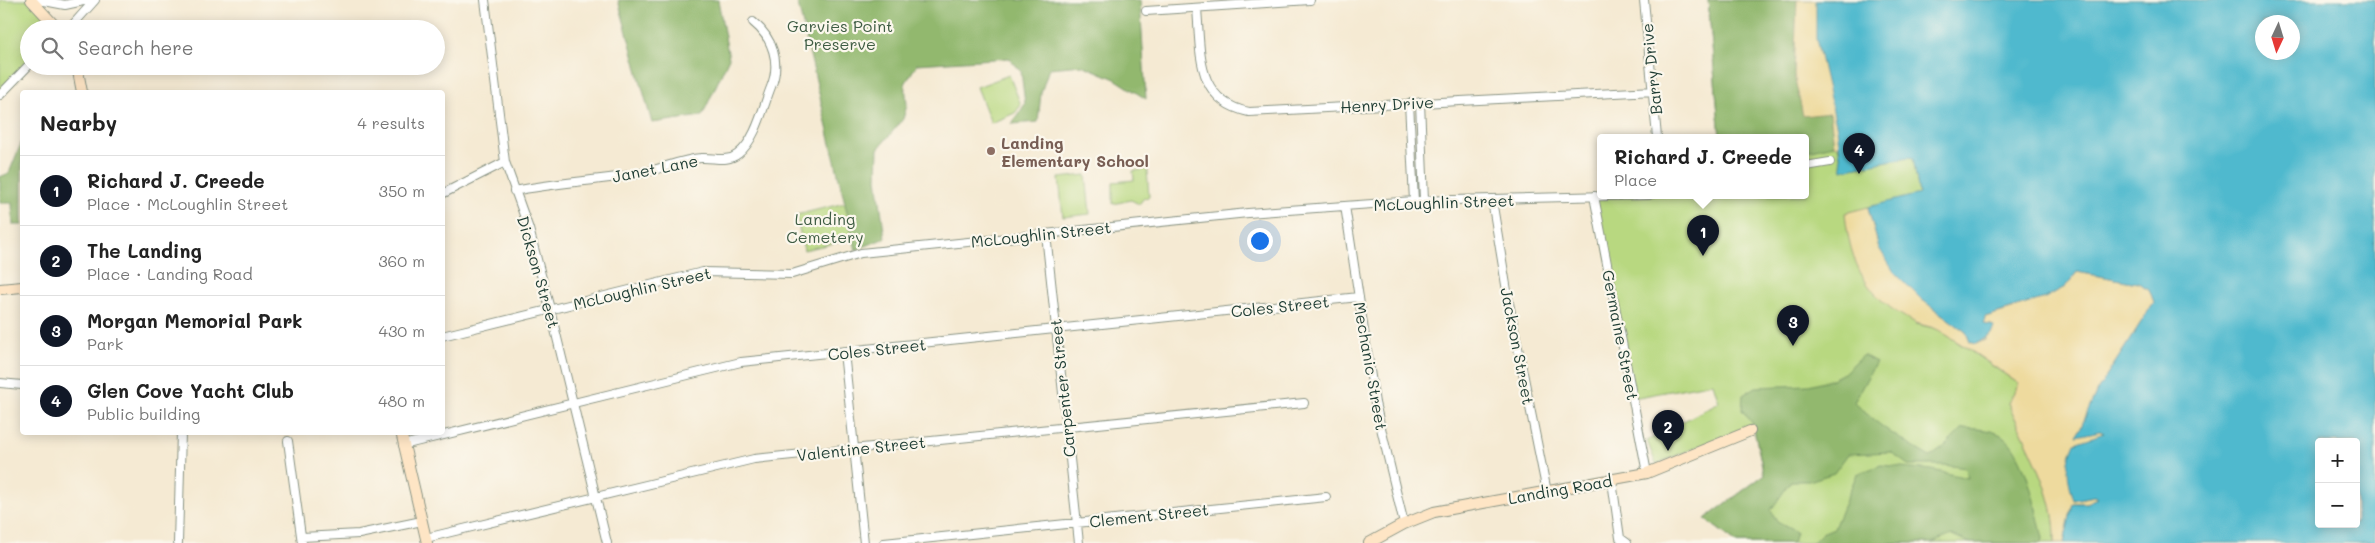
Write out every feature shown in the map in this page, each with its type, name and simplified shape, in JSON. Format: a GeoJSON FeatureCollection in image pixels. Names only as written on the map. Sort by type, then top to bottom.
{"type":"FeatureCollection","features":[{"type":"Feature","properties":{"kind":"street"},"geometry":{"type":"LineString","coordinates":[[31,0],[50,20]]}},
{"type":"Feature","properties":{"kind":"street"},"geometry":{"type":"LineString","coordinates":[[39,0],[65,5],[88,0]]}},
{"type":"Feature","properties":{"kind":"street"},"geometry":{"type":"LineString","coordinates":[[77,20],[96,0]]}},
{"type":"Feature","properties":{"kind":"street","name":"Dickson Street"},"geometry":{"type":"LineString","coordinates":[[485,0],[504,162],[528,229],[550,309],[607,543]]}},
{"type":"Feature","properties":{"kind":"street"},"geometry":{"type":"LineString","coordinates":[[1146,11],[1310,0]]}},
{"type":"Feature","properties":{"kind":"street","name":"Barry Drive"},"geometry":{"type":"LineString","coordinates":[[1644,0],[1658,134]]}},
{"type":"Feature","properties":{"kind":"street","name":"Henry Drive"},"geometry":{"type":"LineString","coordinates":[[1197,9],[1204,76],[1214,94],[1233,108],[1249,112],[1654,91]]}},
{"type":"Feature","properties":{"kind":"street","name":"Janet Lane"},"geometry":{"type":"LineString","coordinates":[[514,191],[544,185],[640,173],[702,158],[725,159],[738,154],[751,135],[776,72],[773,50],[768,38],[753,22]]}},
{"type":"Feature","properties":{"kind":"street"},"geometry":{"type":"LineString","coordinates":[[0,95],[20,74]]}},
{"type":"Feature","properties":{"kind":"street"},"geometry":{"type":"LineString","coordinates":[[79,75],[82,90]]}},
{"type":"Feature","properties":{"kind":"street"},"geometry":{"type":"LineString","coordinates":[[1420,102],[1424,201]]}},
{"type":"Feature","properties":{"kind":"street"},"geometry":{"type":"LineString","coordinates":[[1409,103],[1414,201]]}},
{"type":"Feature","properties":{"kind":"street"},"geometry":{"type":"LineString","coordinates":[[445,192],[504,162]]}},
{"type":"Feature","properties":{"kind":"street"},"geometry":{"type":"LineString","coordinates":[[1809,166],[1830,162]]}},
{"type":"Feature","properties":{"kind":"street","name":"Germaine Street"},"geometry":{"type":"LineString","coordinates":[[1594,196],[1647,473]]}},
{"type":"Feature","properties":{"kind":"street","name":"McLoughlin Street"},"geometry":{"type":"LineString","coordinates":[[445,335],[703,272],[792,274],[860,252],[1248,212],[1414,201],[1597,196]]}},
{"type":"Feature","properties":{"kind":"street","name":"Jackson Street"},"geometry":{"type":"LineString","coordinates":[[1492,200],[1509,303],[1547,492]]}},
{"type":"Feature","properties":{"kind":"street","name":"Mechanic Street"},"geometry":{"type":"LineString","coordinates":[[1345,206],[1376,404],[1404,524]]}},
{"type":"Feature","properties":{"kind":"street","name":"Carpenter Street"},"geometry":{"type":"LineString","coordinates":[[1046,234],[1079,543]]}},
{"type":"Feature","properties":{"kind":"street"},"geometry":{"type":"LineString","coordinates":[[0,289],[20,287]]}},
{"type":"Feature","properties":{"kind":"street","name":"Coles Street"},"geometry":{"type":"LineString","coordinates":[[445,435],[725,365],[1358,297]]}},
{"type":"Feature","properties":{"kind":"street"},"geometry":{"type":"LineString","coordinates":[[844,352],[864,543]]}},
{"type":"Feature","properties":{"kind":"street"},"geometry":{"type":"LineString","coordinates":[[0,384],[20,385]]}},
{"type":"Feature","properties":{"kind":"street","name":"Valentine Street"},"geometry":{"type":"LineString","coordinates":[[426,540],[754,459],[1304,403]]}},
{"type":"Feature","properties":{"kind":"street","name":"Landing Road"},"geometry":{"type":"LineString","coordinates":[[1369,543],[1404,524],[1434,512],[1463,505],[1612,481],[1647,473],[1750,431]]}},
{"type":"Feature","properties":{"kind":"street"},"geometry":{"type":"LineString","coordinates":[[178,543],[181,435]]}},
{"type":"Feature","properties":{"kind":"street"},"geometry":{"type":"LineString","coordinates":[[401,435],[426,540]]}},
{"type":"Feature","properties":{"kind":"street","name":"Coles Street"},"geometry":{"type":"LineString","coordinates":[[403,445],[444,435]]}},
{"type":"Feature","properties":{"kind":"street"},"geometry":{"type":"LineString","coordinates":[[288,441],[302,540],[358,534],[422,521]]}},
{"type":"Feature","properties":{"kind":"street"},"geometry":{"type":"LineString","coordinates":[[1612,481],[1621,541]]}},
{"type":"Feature","properties":{"kind":"street","name":"Clement Street"},"geometry":{"type":"LineString","coordinates":[[884,543],[1326,497]]}},
{"type":"Feature","properties":{"kind":"green space"},"geometry":{"type":"Polygon","coordinates":[[[0,0],[33,0],[53,20],[20,20],[20,73],[0,94],[0,0]]]}},
{"type":"Feature","properties":{"kind":"green space"},"geometry":{"type":"Polygon","coordinates":[[[618,0],[718,0],[729,58],[702,116],[652,123],[618,0]]]}},
{"type":"Feature","properties":{"kind":"green space","name":"Garvies Point Preserve"},"geometry":{"type":"Polygon","coordinates":[[[797,0],[1140,0],[1146,99],[1115,79],[1082,65],[1049,68],[1041,93],[1038,122],[1012,124],[1025,104],[1021,71],[1009,58],[917,64],[905,84],[907,105],[903,119],[878,149],[877,179],[885,238],[856,250],[797,0]]]}},
{"type":"Feature","properties":{"kind":"green space"},"geometry":{"type":"Polygon","coordinates":[[[1708,0],[1797,0],[1794,75],[1803,115],[1835,145],[1838,145],[1842,170],[1913,156],[1919,194],[1916,324],[1938,329],[2019,384],[2008,403],[2040,471],[2051,507],[2055,543],[1737,543],[1705,519],[1764,475],[1753,424],[1656,464],[1647,441],[1719,402],[1713,383],[1633,398],[1595,197],[1597,199],[1809,199],[1809,134],[1720,134],[1708,0]]]}},
{"type":"Feature","properties":{"kind":"green space"},"geometry":{"type":"Polygon","coordinates":[[[1708,0],[1797,0],[1794,75],[1803,115],[1830,113],[1834,145],[1809,150],[1809,134],[1720,134],[1708,0]]]}},
{"type":"Feature","properties":{"kind":"green space"},"geometry":{"type":"Polygon","coordinates":[[[1009,75],[1021,105],[1015,113],[991,123],[977,87],[1009,75]]]}},
{"type":"Feature","properties":{"kind":"green space"},"geometry":{"type":"Polygon","coordinates":[[[20,146],[20,225],[13,225],[12,203],[0,203],[0,177],[9,173],[20,146]]]}},
{"type":"Feature","properties":{"kind":"green space"},"geometry":{"type":"Polygon","coordinates":[[[1147,169],[1149,197],[1144,198],[1139,204],[1131,200],[1113,204],[1113,182],[1134,180],[1133,171],[1147,169]]]}},
{"type":"Feature","properties":{"kind":"green space"},"geometry":{"type":"Polygon","coordinates":[[[1086,175],[1090,214],[1063,217],[1059,178],[1086,175]]]}},
{"type":"Feature","properties":{"kind":"green space","name":"Landing Cemetery"},"geometry":{"type":"Polygon","coordinates":[[[845,203],[853,239],[804,250],[796,215],[845,203]]]}},
{"type":"Feature","properties":{"kind":"green space"},"geometry":{"type":"Polygon","coordinates":[[[1863,355],[1876,362],[1854,402],[1900,439],[1930,457],[1943,448],[1963,428],[1993,432],[2001,435],[2010,443],[2029,482],[2043,538],[2042,543],[1970,543],[1952,535],[1932,543],[1812,543],[1822,533],[1834,528],[1857,474],[1881,465],[1932,470],[1968,478],[1966,468],[1944,465],[1908,465],[1891,452],[1848,454],[1834,473],[1809,481],[1791,481],[1771,510],[1777,522],[1796,532],[1793,543],[1737,543],[1705,519],[1764,475],[1753,424],[1742,410],[1743,395],[1756,387],[1809,385],[1832,379],[1844,373],[1863,355]]]}},
{"type":"Feature","properties":{"kind":"sand"},"geometry":{"type":"Polygon","coordinates":[[[1797,0],[1833,0],[1839,147],[1834,145],[1830,113],[1803,116],[1794,75],[1797,0]]]}},
{"type":"Feature","properties":{"kind":"sand"},"geometry":{"type":"Polygon","coordinates":[[[1868,207],[1879,248],[1921,299],[1966,332],[1970,342],[1976,344],[1985,340],[1992,325],[1984,324],[1985,317],[2012,309],[2065,287],[2077,272],[2138,283],[2149,289],[2154,302],[2097,391],[2078,435],[2100,431],[2104,433],[2101,435],[2074,500],[2094,496],[2097,498],[2086,503],[2073,503],[2064,543],[2055,543],[2051,507],[2040,471],[2008,403],[2019,384],[1940,331],[1917,323],[1898,313],[1884,303],[1873,291],[1864,278],[1851,249],[1845,213],[1868,207]]]}},
{"type":"Feature","properties":{"kind":"water"},"geometry":{"type":"Polygon","coordinates":[[[1816,0],[2375,0],[2375,543],[2064,543],[2073,503],[2086,503],[2097,498],[2094,496],[2074,500],[2068,465],[2075,443],[2104,433],[2100,431],[2077,436],[2097,391],[2154,302],[2149,289],[2138,283],[2077,272],[2065,287],[2045,298],[1985,317],[1984,324],[1994,326],[1991,334],[1976,344],[1970,342],[1966,332],[1921,299],[1894,272],[1879,248],[1868,207],[1919,194],[1913,158],[1909,157],[1842,170],[1837,128],[1816,39],[1816,0]]]}},
{"type":"Feature","properties":{"kind":"place","name":"Landing Elementary School"},"geometry":{"type":"Point","coordinates":[991,151]}},
{"type":"Feature","properties":{"kind":"place","name":"Glen Cove Yacht Club"},"geometry":{"type":"Point","coordinates":[1859,174]}},
{"type":"Feature","properties":{"kind":"place","name":"Richard J. Creede"},"geometry":{"type":"Point","coordinates":[1703,256]}},
{"type":"Feature","properties":{"kind":"place","name":"Morgan Memorial Park"},"geometry":{"type":"Point","coordinates":[1793,346]}},
{"type":"Feature","properties":{"kind":"place","name":"The Landing"},"geometry":{"type":"Point","coordinates":[1668,451]}}]}
